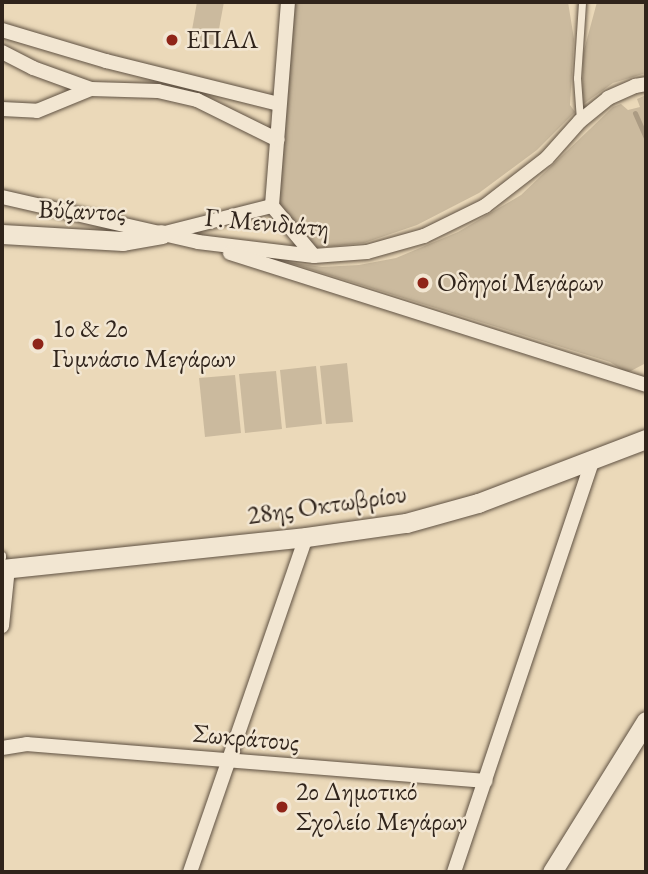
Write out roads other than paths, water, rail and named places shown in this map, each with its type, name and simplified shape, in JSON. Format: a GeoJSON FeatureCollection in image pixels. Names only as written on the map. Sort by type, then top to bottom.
{"type":"FeatureCollection","features":[{"type":"Feature","properties":{"kind":"street"},"geometry":{"type":"LineString","coordinates":[[288,2],[272,206],[314,256]]}},
{"type":"Feature","properties":{"kind":"street"},"geometry":{"type":"LineString","coordinates":[[2,30],[106,61],[279,104]]}},
{"type":"Feature","properties":{"kind":"street"},"geometry":{"type":"LineString","coordinates":[[2,52],[40,71],[91,89]]}},
{"type":"Feature","properties":{"kind":"street","name":"Γ. Μενιδιάτη"},"geometry":{"type":"LineString","coordinates":[[2,197],[198,242],[314,256],[367,252],[396,246],[485,206],[547,158],[580,121],[617,92],[646,84]]}},
{"type":"Feature","properties":{"kind":"street"},"geometry":{"type":"LineString","coordinates":[[2,109],[37,111],[91,89],[116,88],[184,96],[243,121],[278,140]]}},
{"type":"Feature","properties":{"kind":"street"},"geometry":{"type":"LineString","coordinates":[[161,234],[272,206]]}},
{"type":"Feature","properties":{"kind":"street","name":"Βύζαντος"},"geometry":{"type":"LineString","coordinates":[[2,234],[123,240],[161,234]]}},
{"type":"Feature","properties":{"kind":"street"},"geometry":{"type":"LineString","coordinates":[[198,242],[646,385]]}},
{"type":"Feature","properties":{"kind":"street","name":"28ης Οκτωβρίου"},"geometry":{"type":"LineString","coordinates":[[3,562],[306,537],[406,523],[445,513],[646,439]]}},
{"type":"Feature","properties":{"kind":"street"},"geometry":{"type":"LineString","coordinates":[[454,872],[592,461]]}},
{"type":"Feature","properties":{"kind":"street"},"geometry":{"type":"LineString","coordinates":[[190,872],[306,537]]}},
{"type":"Feature","properties":{"kind":"street"},"geometry":{"type":"LineString","coordinates":[[2,626],[3,562]]}},
{"type":"Feature","properties":{"kind":"street"},"geometry":{"type":"LineString","coordinates":[[552,872],[646,721]]}},
{"type":"Feature","properties":{"kind":"street","name":"Σωκράτους"},"geometry":{"type":"LineString","coordinates":[[2,748],[27,744],[486,780]]}},
{"type":"Feature","properties":{"kind":"lane"},"geometry":{"type":"LineString","coordinates":[[580,121],[577,78],[582,2]]}},
{"type":"Feature","properties":{"kind":"waterway"},"geometry":{"type":"LineString","coordinates":[[635,113],[646,138]]}},
{"type":"Feature","properties":{"kind":"place","name":"ΕΠΑΛ"},"geometry":{"type":"Point","coordinates":[172,40]}},
{"type":"Feature","properties":{"kind":"place","name":"Οδηγοί Μεγάρων"},"geometry":{"type":"Point","coordinates":[423,283]}},
{"type":"Feature","properties":{"kind":"place","name":"1ο & 2ο Γυμνάσιο Μεγάρων"},"geometry":{"type":"Point","coordinates":[38,344]}},
{"type":"Feature","properties":{"kind":"place","name":"2ο Δημοτικό Σχολείο Μεγάρων"},"geometry":{"type":"Point","coordinates":[282,807]}}]}
